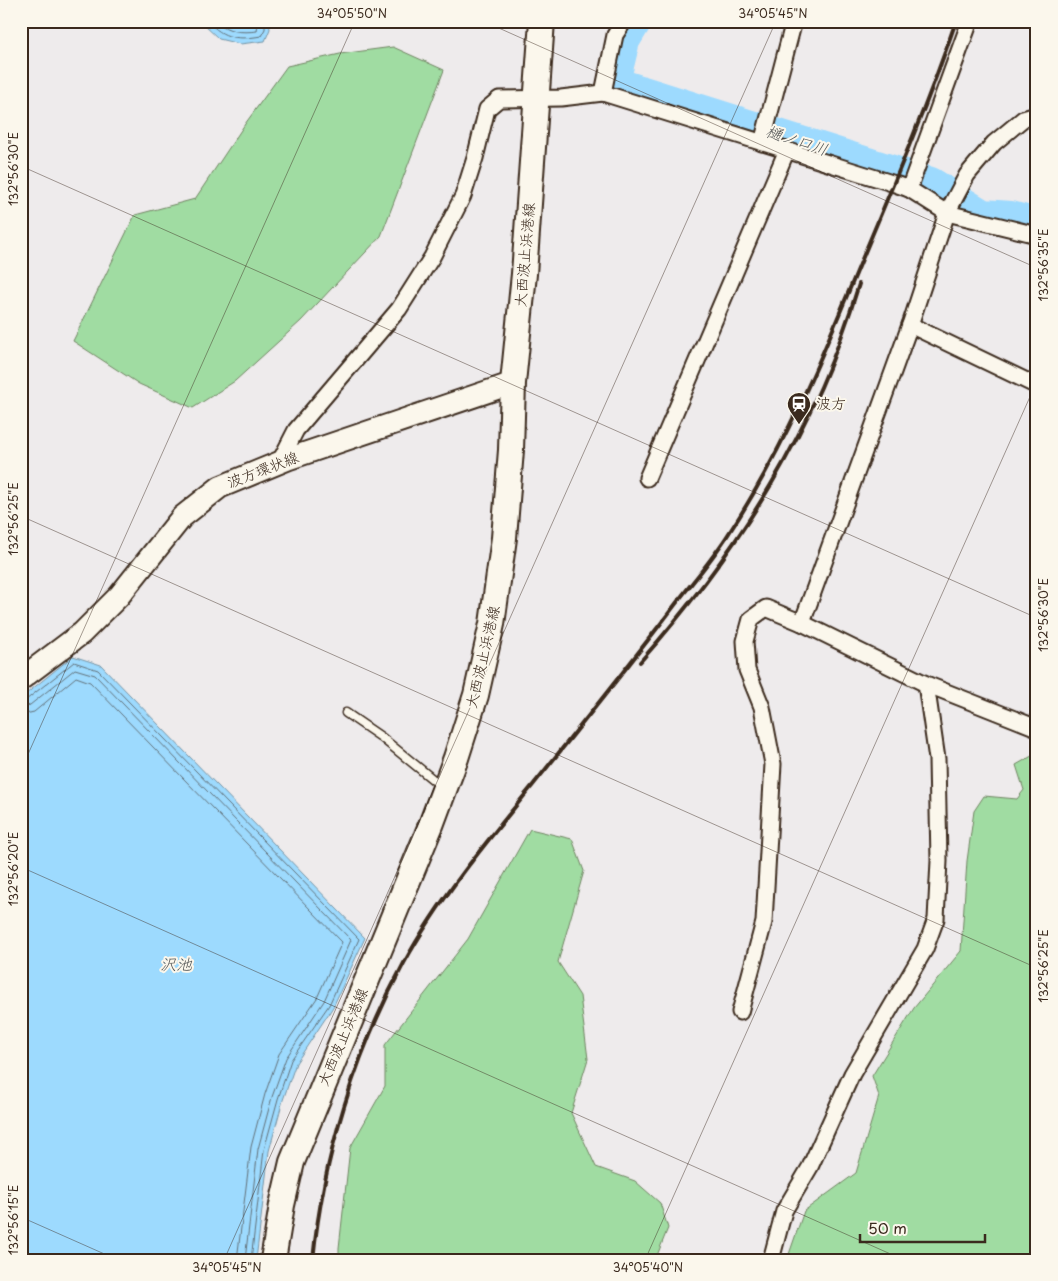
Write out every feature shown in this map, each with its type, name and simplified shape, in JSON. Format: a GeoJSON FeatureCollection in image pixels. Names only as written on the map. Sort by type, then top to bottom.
{"type":"FeatureCollection","features":[{"type":"Feature","properties":{"kind":"main road","name":"大西波止浜港線"},"geometry":{"type":"LineString","coordinates":[[273,1260],[292,1162],[444,789],[476,695],[492,624],[504,538],[511,450],[513,383],[524,274],[542,21]]}},
{"type":"Feature","properties":{"kind":"main road","name":"波方環状線"},"geometry":{"type":"LineString","coordinates":[[21,679],[82,633],[118,596],[182,517],[220,486],[279,463],[513,383]]}},
{"type":"Feature","properties":{"kind":"street"},"geometry":{"type":"LineString","coordinates":[[603,93],[615,35],[624,21]]}},
{"type":"Feature","properties":{"kind":"street"},"geometry":{"type":"LineString","coordinates":[[762,143],[794,21]]}},
{"type":"Feature","properties":{"kind":"street"},"geometry":{"type":"LineString","coordinates":[[908,189],[970,21]]}},
{"type":"Feature","properties":{"kind":"street"},"geometry":{"type":"LineString","coordinates":[[279,463],[296,430],[394,315],[432,257],[462,196],[475,158],[487,109],[499,99],[537,99],[603,93],[908,189],[947,213],[1037,235]]}},
{"type":"Feature","properties":{"kind":"street"},"geometry":{"type":"LineString","coordinates":[[802,623],[910,325],[947,213],[966,175],[994,143],[1023,119],[1037,115]]}},
{"type":"Feature","properties":{"kind":"street"},"geometry":{"type":"LineString","coordinates":[[646,478],[787,150]]}},
{"type":"Feature","properties":{"kind":"street"},"geometry":{"type":"LineString","coordinates":[[910,325],[1037,386]]}},
{"type":"Feature","properties":{"kind":"street"},"geometry":{"type":"LineString","coordinates":[[740,1012],[764,922],[773,764],[762,707],[747,670],[745,641],[751,619],[766,608],[802,623],[926,684],[1037,728]]}},
{"type":"Feature","properties":{"kind":"street"},"geometry":{"type":"LineString","coordinates":[[771,1260],[784,1211],[810,1167],[852,1074],[925,949],[936,918],[939,861],[937,759],[926,684]]}},
{"type":"Feature","properties":{"kind":"lane"},"geometry":{"type":"LineString","coordinates":[[346,713],[381,737],[444,789]]}},
{"type":"Feature","properties":{"kind":"green space"},"geometry":{"type":"Polygon","coordinates":[[[393,47],[444,70],[381,236],[301,321],[235,381],[193,408],[139,384],[73,341],[135,215],[195,199],[245,124],[287,66],[340,54],[393,47]]]}},
{"type":"Feature","properties":{"kind":"green space"},"geometry":{"type":"Polygon","coordinates":[[[1037,753],[1037,1260],[787,1260],[804,1211],[856,1173],[879,1096],[872,1076],[914,1008],[961,951],[967,861],[974,811],[984,796],[1017,799],[1024,790],[1016,765],[1037,753]]]}},
{"type":"Feature","properties":{"kind":"green space"},"geometry":{"type":"Polygon","coordinates":[[[530,829],[572,839],[584,871],[558,962],[580,996],[588,1059],[571,1113],[596,1167],[635,1181],[660,1203],[668,1228],[656,1258],[655,1260],[339,1260],[350,1148],[385,1086],[385,1045],[468,939],[530,829]]]}},
{"type":"Feature","properties":{"kind":"water"},"geometry":{"type":"Polygon","coordinates":[[[203,21],[269,21],[270,29],[265,41],[240,44],[219,39],[203,24],[203,21]]]}},
{"type":"Feature","properties":{"kind":"water","name":"沢池"},"geometry":{"type":"Polygon","coordinates":[[[73,656],[101,665],[365,938],[333,1007],[296,1063],[283,1100],[269,1151],[256,1260],[21,1260],[21,698],[73,656]]]}},
{"type":"Feature","properties":{"kind":"waterway","name":"樋ノ口川"},"geometry":{"type":"LineString","coordinates":[[637,21],[625,41],[615,82],[931,182],[983,214],[1011,216],[1037,223]]}},
{"type":"Feature","properties":{"kind":"railway"},"geometry":{"type":"LineString","coordinates":[[313,1260],[318,1222],[333,1145],[356,1070],[386,997],[432,916],[464,871],[704,568],[750,500],[787,431],[820,360],[912,138],[956,21]]}},
{"type":"Feature","properties":{"kind":"railway"},"geometry":{"type":"LineString","coordinates":[[640,662],[710,576],[742,531],[770,485],[797,438],[820,389],[841,338],[859,284]]}},
{"type":"Feature","properties":{"kind":"place","name":"波方"},"geometry":{"type":"Point","coordinates":[799,425]}}]}
